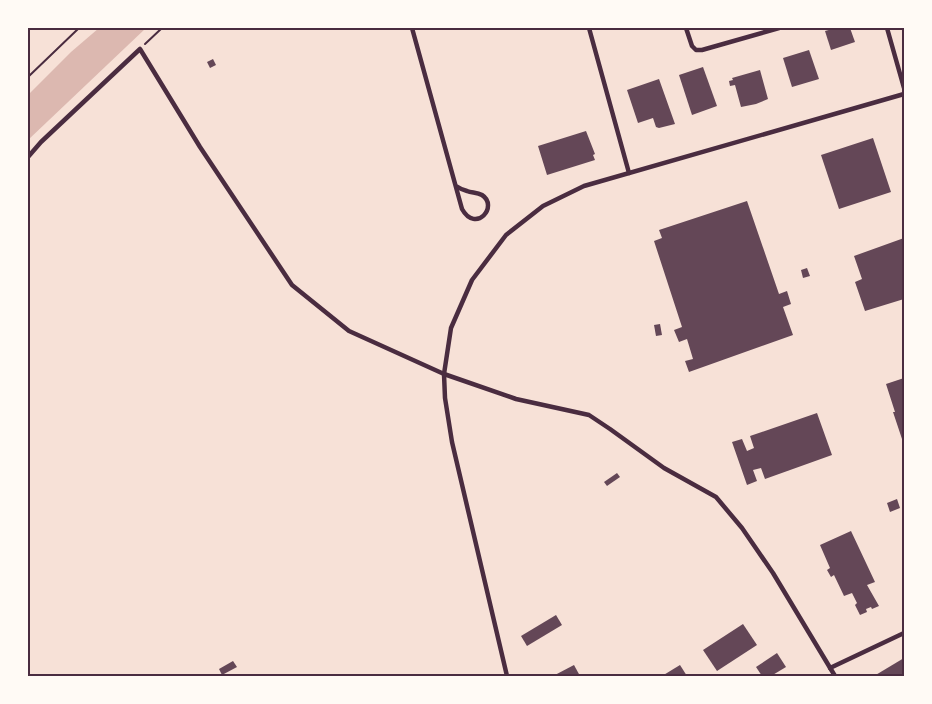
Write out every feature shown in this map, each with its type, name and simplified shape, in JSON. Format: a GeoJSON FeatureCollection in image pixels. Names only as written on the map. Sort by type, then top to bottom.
{"type":"FeatureCollection","features":[{"type":"Feature","properties":{"kind":"street"},"geometry":{"type":"LineString","coordinates":[[412,28],[462,209],[466,216],[474,219],[478,219],[485,214],[488,206],[486,198],[478,193],[466,191],[456,186]]}},
{"type":"Feature","properties":{"kind":"street"},"geometry":{"type":"LineString","coordinates":[[589,28],[629,173]]}},
{"type":"Feature","properties":{"kind":"street"},"geometry":{"type":"LineString","coordinates":[[686,28],[692,46],[696,50],[702,50],[779,28]]}},
{"type":"Feature","properties":{"kind":"street"},"geometry":{"type":"LineString","coordinates":[[886,28],[904,88]]}},
{"type":"Feature","properties":{"kind":"street"},"geometry":{"type":"LineString","coordinates":[[28,157],[41,142],[140,50],[200,147],[292,284],[349,331],[444,374],[516,399],[588,415],[664,468],[716,497],[742,528],[773,573],[835,676]]}},
{"type":"Feature","properties":{"kind":"street"},"geometry":{"type":"LineString","coordinates":[[507,676],[452,442],[445,398],[444,374],[451,328],[472,280],[506,235],[543,206],[584,186],[904,94]]}},
{"type":"Feature","properties":{"kind":"street"},"geometry":{"type":"LineString","coordinates":[[830,668],[904,633]]}},
{"type":"Feature","properties":{"kind":"path"},"geometry":{"type":"LineString","coordinates":[[28,77],[80,28]]}},
{"type":"Feature","properties":{"kind":"path"},"geometry":{"type":"LineString","coordinates":[[140,50],[162,28]]}},
{"type":"Feature","properties":{"kind":"shaded area"},"geometry":{"type":"Polygon","coordinates":[[[99,28],[146,28],[28,140],[28,95],[71,52],[99,28]]]}},
{"type":"Feature","properties":{"kind":"building"},"geometry":{"type":"Polygon","coordinates":[[[836,28],[850,28],[855,42],[831,50],[825,31],[836,28]]]}},
{"type":"Feature","properties":{"kind":"building"},"geometry":{"type":"Polygon","coordinates":[[[809,50],[819,79],[792,87],[783,58],[809,50]]]}},
{"type":"Feature","properties":{"kind":"building"},"geometry":{"type":"Polygon","coordinates":[[[213,59],[216,65],[210,68],[207,62],[213,59]]]}},
{"type":"Feature","properties":{"kind":"building"},"geometry":{"type":"Polygon","coordinates":[[[703,67],[717,106],[692,115],[679,75],[703,67]]]}},
{"type":"Feature","properties":{"kind":"building"},"geometry":{"type":"Polygon","coordinates":[[[760,70],[768,99],[741,107],[735,85],[730,86],[729,81],[733,80],[732,78],[760,70]]]}},
{"type":"Feature","properties":{"kind":"building"},"geometry":{"type":"Polygon","coordinates":[[[659,79],[675,124],[659,128],[656,127],[653,118],[638,123],[627,90],[659,79]]]}},
{"type":"Feature","properties":{"kind":"building"},"geometry":{"type":"Polygon","coordinates":[[[586,131],[595,154],[593,155],[595,160],[547,175],[538,146],[586,131]]]}},
{"type":"Feature","properties":{"kind":"building"},"geometry":{"type":"Polygon","coordinates":[[[873,138],[891,192],[839,209],[821,155],[873,138]]]}},
{"type":"Feature","properties":{"kind":"building"},"geometry":{"type":"Polygon","coordinates":[[[747,201],[779,294],[787,291],[791,304],[783,307],[793,335],[689,372],[685,361],[693,359],[687,339],[679,342],[674,330],[682,327],[654,241],[662,238],[659,230],[747,201]]]}},
{"type":"Feature","properties":{"kind":"building"},"geometry":{"type":"Polygon","coordinates":[[[904,238],[904,299],[865,311],[855,282],[862,279],[854,256],[904,238]]]}},
{"type":"Feature","properties":{"kind":"building"},"geometry":{"type":"Polygon","coordinates":[[[807,268],[810,276],[803,278],[801,270],[807,268]]]}},
{"type":"Feature","properties":{"kind":"building"},"geometry":{"type":"Polygon","coordinates":[[[660,324],[662,335],[656,336],[654,325],[660,324]]]}},
{"type":"Feature","properties":{"kind":"building"},"geometry":{"type":"Polygon","coordinates":[[[904,378],[904,445],[886,384],[904,378]]]}},
{"type":"Feature","properties":{"kind":"building"},"geometry":{"type":"Polygon","coordinates":[[[817,413],[832,455],[765,479],[761,468],[753,470],[757,481],[747,485],[732,442],[742,439],[747,451],[754,448],[750,436],[817,413]]]}},
{"type":"Feature","properties":{"kind":"building"},"geometry":{"type":"Polygon","coordinates":[[[617,473],[620,477],[607,486],[604,482],[617,473]]]}},
{"type":"Feature","properties":{"kind":"building"},"geometry":{"type":"Polygon","coordinates":[[[897,499],[900,508],[890,512],[887,503],[897,499]]]}},
{"type":"Feature","properties":{"kind":"building"},"geometry":{"type":"Polygon","coordinates":[[[851,531],[875,582],[867,585],[879,606],[866,609],[867,612],[860,615],[852,593],[844,596],[834,575],[831,577],[827,570],[830,568],[820,545],[851,531]]]}},
{"type":"Feature","properties":{"kind":"building"},"geometry":{"type":"Polygon","coordinates":[[[556,615],[562,625],[527,646],[521,636],[556,615]]]}},
{"type":"Feature","properties":{"kind":"building"},"geometry":{"type":"Polygon","coordinates":[[[743,624],[757,645],[717,671],[703,650],[743,624]]]}},
{"type":"Feature","properties":{"kind":"building"},"geometry":{"type":"Polygon","coordinates":[[[777,653],[786,667],[771,676],[762,676],[756,667],[777,653]]]}},
{"type":"Feature","properties":{"kind":"building"},"geometry":{"type":"Polygon","coordinates":[[[904,658],[904,676],[874,676],[904,658]]]}},
{"type":"Feature","properties":{"kind":"building"},"geometry":{"type":"Polygon","coordinates":[[[233,661],[237,667],[222,675],[219,669],[233,661]]]}},
{"type":"Feature","properties":{"kind":"building"},"geometry":{"type":"Polygon","coordinates":[[[574,665],[580,676],[553,676],[574,665]]]}},
{"type":"Feature","properties":{"kind":"building"},"geometry":{"type":"Polygon","coordinates":[[[680,665],[687,676],[662,676],[680,665]]]}}]}
